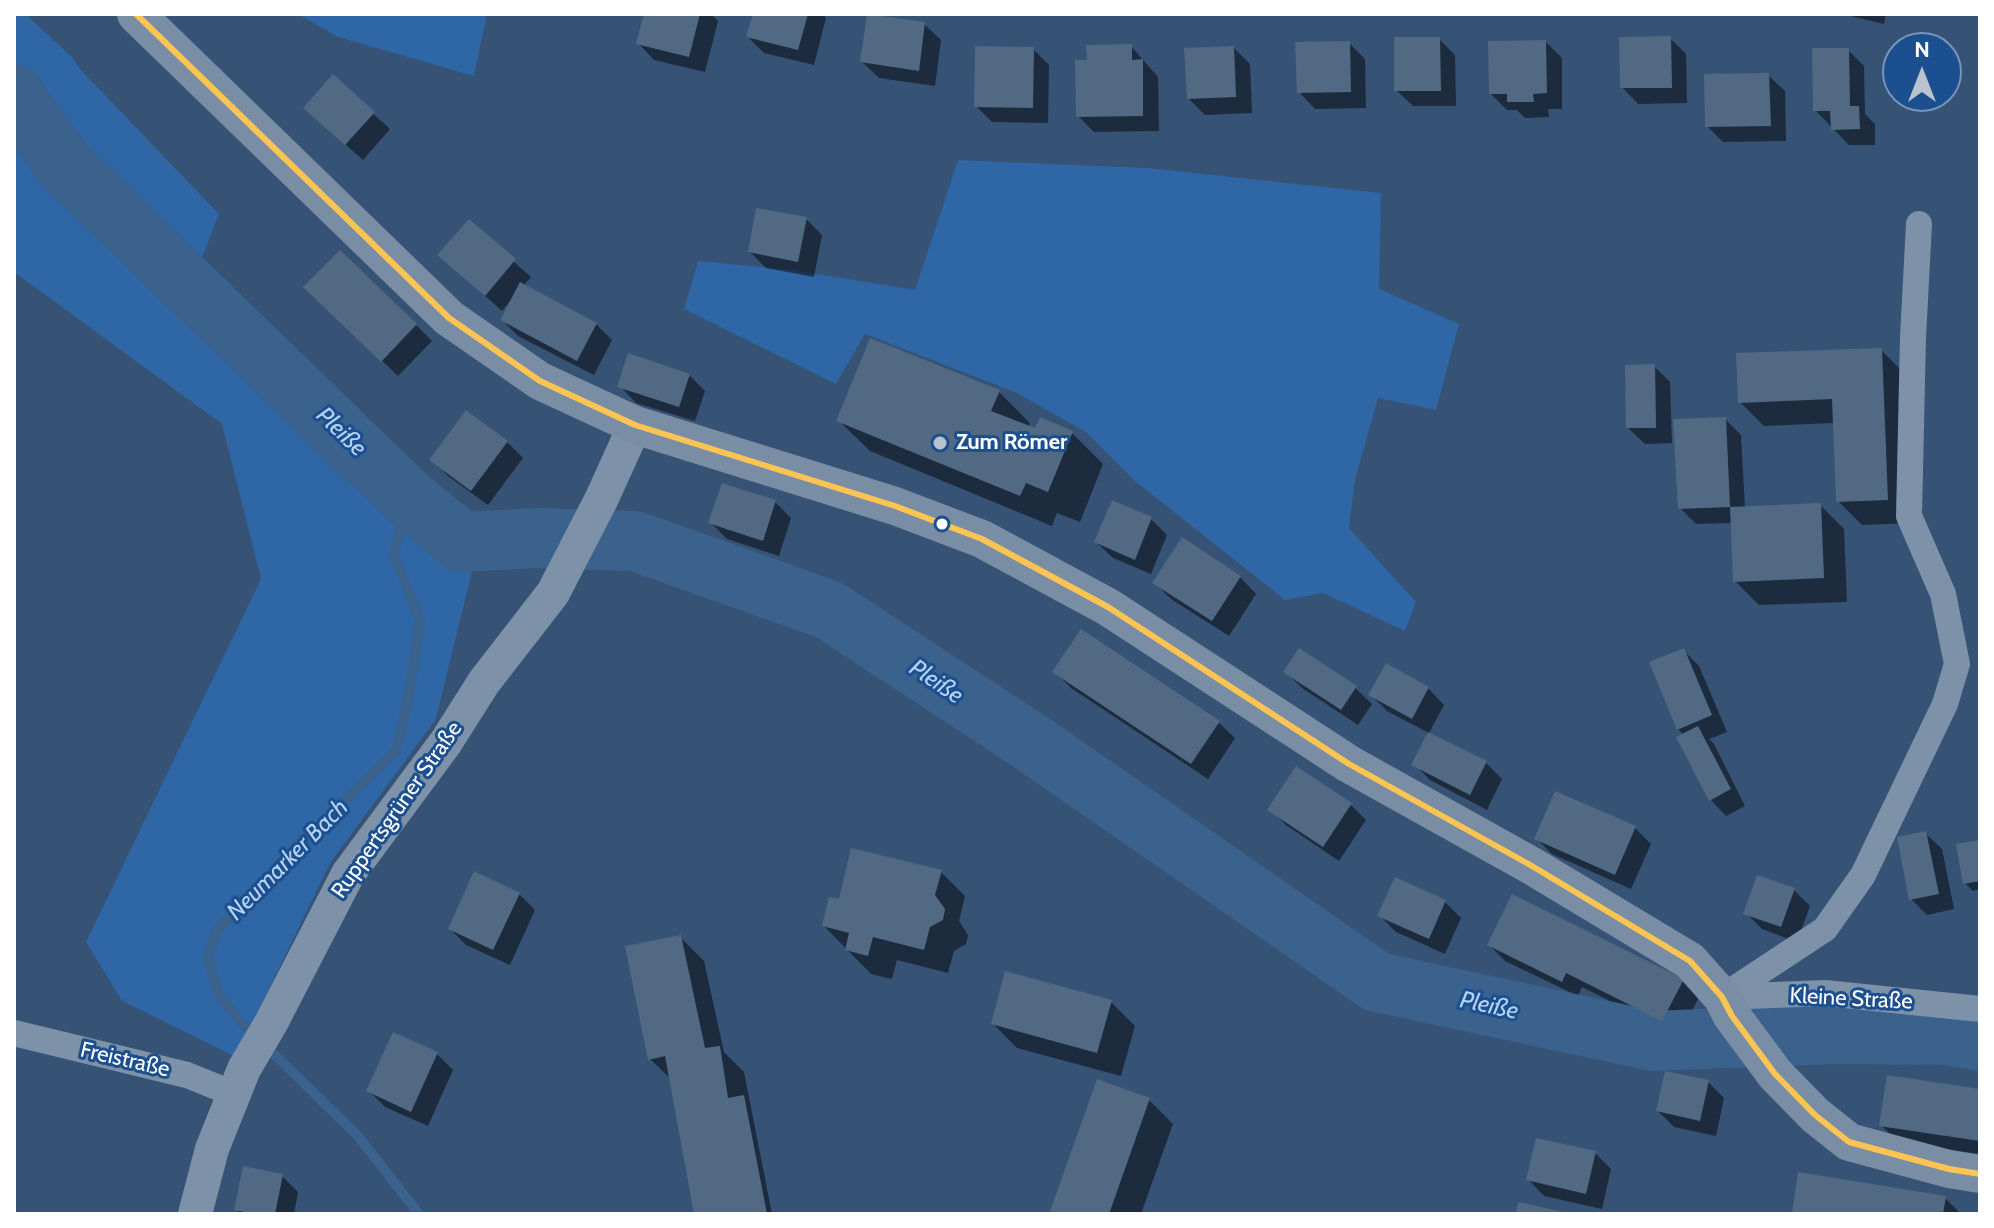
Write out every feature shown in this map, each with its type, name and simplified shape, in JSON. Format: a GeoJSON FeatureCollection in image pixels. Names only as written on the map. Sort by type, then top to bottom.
{"type":"FeatureCollection","features":[{"type":"Feature","properties":{"kind":"main road"},"geometry":{"type":"LineString","coordinates":[[136,14],[449,318],[540,381],[635,425],[895,506],[982,539],[1108,607],[1349,764],[1532,866],[1690,961],[1775,1074],[1815,1115],[1849,1142],[1949,1169],[1980,1174]]}},
{"type":"Feature","properties":{"kind":"street"},"geometry":{"type":"LineString","coordinates":[[1727,1007],[1825,929],[1863,875],[1945,704],[1957,664],[1943,594],[1909,516],[1919,224]]}},
{"type":"Feature","properties":{"kind":"street","name":"Ruppertsgrüner Straße"},"geometry":{"type":"LineString","coordinates":[[195,1214],[212,1149],[239,1082],[348,874],[446,742],[484,682],[553,593],[635,425]]}},
{"type":"Feature","properties":{"kind":"street","name":"Kleine Straße"},"geometry":{"type":"LineString","coordinates":[[1727,1007],[1825,993],[1980,1009]]}},
{"type":"Feature","properties":{"kind":"street","name":"Freistraße"},"geometry":{"type":"LineString","coordinates":[[14,1033],[187,1075],[239,1082]]}},
{"type":"Feature","properties":{"kind":"shaded area"},"geometry":{"type":"Polygon","coordinates":[[[14,14],[25,14],[72,57],[219,214],[195,276],[472,571],[436,719],[330,863],[236,1057],[122,1001],[86,942],[261,579],[222,424],[14,272],[14,14]]]}},
{"type":"Feature","properties":{"kind":"shaded area"},"geometry":{"type":"Polygon","coordinates":[[[298,14],[487,14],[474,76],[338,37],[298,14]]]}},
{"type":"Feature","properties":{"kind":"shaded area"},"geometry":{"type":"Polygon","coordinates":[[[958,160],[1147,168],[1381,193],[1379,289],[1459,324],[1436,410],[1378,398],[1355,480],[1349,528],[1416,602],[1405,631],[1323,593],[1285,600],[1135,481],[1086,432],[1017,393],[865,334],[836,384],[684,309],[698,261],[792,270],[915,290],[958,160]]]}},
{"type":"Feature","properties":{"kind":"building"},"geometry":{"type":"Polygon","coordinates":[[[644,14],[700,14],[689,57],[636,44],[644,14]]]}},
{"type":"Feature","properties":{"kind":"building"},"geometry":{"type":"Polygon","coordinates":[[[753,14],[808,14],[798,50],[746,37],[753,14]]]}},
{"type":"Feature","properties":{"kind":"building"},"geometry":{"type":"Polygon","coordinates":[[[867,14],[925,22],[919,71],[860,62],[867,14]]]}},
{"type":"Feature","properties":{"kind":"building"},"geometry":{"type":"Polygon","coordinates":[[[1671,36],[1672,88],[1620,88],[1619,37],[1671,36]]]}},
{"type":"Feature","properties":{"kind":"building"},"geometry":{"type":"Polygon","coordinates":[[[1394,37],[1440,37],[1441,91],[1394,91],[1394,37]]]}},
{"type":"Feature","properties":{"kind":"building"},"geometry":{"type":"Polygon","coordinates":[[[1546,40],[1547,93],[1533,94],[1534,102],[1507,102],[1507,94],[1489,94],[1488,41],[1546,40]]]}},
{"type":"Feature","properties":{"kind":"building"},"geometry":{"type":"Polygon","coordinates":[[[1350,41],[1351,92],[1297,93],[1295,42],[1350,41]]]}},
{"type":"Feature","properties":{"kind":"building"},"geometry":{"type":"Polygon","coordinates":[[[1132,44],[1132,60],[1143,59],[1143,116],[1076,117],[1075,60],[1087,60],[1086,45],[1132,44]]]}},
{"type":"Feature","properties":{"kind":"building"},"geometry":{"type":"Polygon","coordinates":[[[975,46],[1034,47],[1033,108],[974,107],[975,46]]]}},
{"type":"Feature","properties":{"kind":"building"},"geometry":{"type":"Polygon","coordinates":[[[1234,46],[1236,97],[1187,99],[1184,48],[1234,46]]]}},
{"type":"Feature","properties":{"kind":"building"},"geometry":{"type":"Polygon","coordinates":[[[1812,48],[1849,48],[1850,106],[1859,106],[1860,129],[1831,130],[1830,111],[1813,111],[1812,48]]]}},
{"type":"Feature","properties":{"kind":"building"},"geometry":{"type":"Polygon","coordinates":[[[1769,73],[1771,126],[1705,127],[1704,74],[1769,73]]]}},
{"type":"Feature","properties":{"kind":"building"},"geometry":{"type":"Polygon","coordinates":[[[333,74],[375,112],[345,145],[303,108],[333,74]]]}},
{"type":"Feature","properties":{"kind":"building"},"geometry":{"type":"Polygon","coordinates":[[[756,208],[807,217],[798,262],[748,252],[756,208]]]}},
{"type":"Feature","properties":{"kind":"building"},"geometry":{"type":"Polygon","coordinates":[[[469,219],[516,259],[485,296],[437,255],[469,219]]]}},
{"type":"Feature","properties":{"kind":"building"},"geometry":{"type":"Polygon","coordinates":[[[340,250],[417,324],[381,362],[303,287],[340,250]]]}},
{"type":"Feature","properties":{"kind":"building"},"geometry":{"type":"Polygon","coordinates":[[[520,282],[597,323],[577,361],[500,320],[520,282]]]}},
{"type":"Feature","properties":{"kind":"building"},"geometry":{"type":"Polygon","coordinates":[[[870,338],[1000,390],[991,411],[1035,428],[1040,417],[1073,431],[1048,492],[1026,483],[1020,496],[836,421],[870,338]]]}},
{"type":"Feature","properties":{"kind":"building"},"geometry":{"type":"Polygon","coordinates":[[[1882,348],[1888,500],[1836,502],[1832,399],[1738,403],[1736,353],[1882,348]]]}},
{"type":"Feature","properties":{"kind":"building"},"geometry":{"type":"Polygon","coordinates":[[[628,353],[690,374],[679,407],[617,387],[628,353]]]}},
{"type":"Feature","properties":{"kind":"building"},"geometry":{"type":"Polygon","coordinates":[[[1655,364],[1656,428],[1626,428],[1625,365],[1655,364]]]}},
{"type":"Feature","properties":{"kind":"building"},"geometry":{"type":"Polygon","coordinates":[[[466,410],[508,441],[471,491],[429,460],[466,410]]]}},
{"type":"Feature","properties":{"kind":"building"},"geometry":{"type":"Polygon","coordinates":[[[1726,417],[1730,507],[1678,509],[1673,419],[1726,417]]]}},
{"type":"Feature","properties":{"kind":"building"},"geometry":{"type":"Polygon","coordinates":[[[722,483],[776,500],[763,541],[708,523],[722,483]]]}},
{"type":"Feature","properties":{"kind":"building"},"geometry":{"type":"Polygon","coordinates":[[[1112,500],[1152,517],[1135,560],[1094,542],[1112,500]]]}},
{"type":"Feature","properties":{"kind":"building"},"geometry":{"type":"Polygon","coordinates":[[[1821,503],[1824,578],[1733,582],[1730,507],[1821,503]]]}},
{"type":"Feature","properties":{"kind":"building"},"geometry":{"type":"Polygon","coordinates":[[[1182,537],[1241,576],[1212,621],[1152,583],[1182,537]]]}},
{"type":"Feature","properties":{"kind":"building"},"geometry":{"type":"Polygon","coordinates":[[[1081,629],[1220,721],[1191,764],[1052,672],[1081,629]]]}},
{"type":"Feature","properties":{"kind":"building"},"geometry":{"type":"Polygon","coordinates":[[[1299,648],[1357,686],[1341,710],[1283,672],[1299,648]]]}},
{"type":"Feature","properties":{"kind":"building"},"geometry":{"type":"Polygon","coordinates":[[[1684,648],[1712,715],[1677,730],[1649,662],[1684,648]]]}},
{"type":"Feature","properties":{"kind":"building"},"geometry":{"type":"Polygon","coordinates":[[[1386,663],[1429,687],[1412,719],[1368,695],[1386,663]]]}},
{"type":"Feature","properties":{"kind":"building"},"geometry":{"type":"Polygon","coordinates":[[[1698,726],[1731,789],[1709,801],[1676,737],[1698,726]]]}},
{"type":"Feature","properties":{"kind":"building"},"geometry":{"type":"Polygon","coordinates":[[[1428,732],[1487,761],[1470,795],[1411,765],[1428,732]]]}},
{"type":"Feature","properties":{"kind":"building"},"geometry":{"type":"Polygon","coordinates":[[[1296,766],[1352,803],[1323,847],[1267,810],[1296,766]]]}},
{"type":"Feature","properties":{"kind":"building"},"geometry":{"type":"Polygon","coordinates":[[[1555,791],[1636,826],[1615,875],[1534,839],[1555,791]]]}},
{"type":"Feature","properties":{"kind":"building"},"geometry":{"type":"Polygon","coordinates":[[[1926,831],[1939,894],[1909,900],[1897,837],[1926,831]]]}},
{"type":"Feature","properties":{"kind":"building"},"geometry":{"type":"Polygon","coordinates":[[[1980,840],[1980,881],[1963,884],[1956,844],[1980,840]]]}},
{"type":"Feature","properties":{"kind":"building"},"geometry":{"type":"Polygon","coordinates":[[[851,848],[942,870],[935,895],[945,909],[943,920],[930,927],[924,950],[873,937],[868,956],[845,950],[849,933],[822,926],[829,897],[839,899],[851,848]]]}},
{"type":"Feature","properties":{"kind":"building"},"geometry":{"type":"Polygon","coordinates":[[[474,871],[520,893],[493,950],[448,929],[474,871]]]}},
{"type":"Feature","properties":{"kind":"building"},"geometry":{"type":"Polygon","coordinates":[[[1757,875],[1795,888],[1781,927],[1743,914],[1757,875]]]}},
{"type":"Feature","properties":{"kind":"building"},"geometry":{"type":"Polygon","coordinates":[[[1395,877],[1446,900],[1429,939],[1377,916],[1395,877]]]}},
{"type":"Feature","properties":{"kind":"building"},"geometry":{"type":"Polygon","coordinates":[[[1512,894],[1684,979],[1662,1021],[1566,973],[1562,982],[1487,945],[1512,894]]]}},
{"type":"Feature","properties":{"kind":"building"},"geometry":{"type":"Polygon","coordinates":[[[681,935],[705,1048],[720,1046],[728,1098],[744,1095],[767,1214],[694,1214],[665,1056],[648,1060],[625,946],[681,935]]]}},
{"type":"Feature","properties":{"kind":"building"},"geometry":{"type":"Polygon","coordinates":[[[1005,971],[1112,1000],[1097,1053],[991,1024],[1005,971]]]}},
{"type":"Feature","properties":{"kind":"building"},"geometry":{"type":"Polygon","coordinates":[[[393,1032],[438,1052],[411,1112],[366,1091],[393,1032]]]}},
{"type":"Feature","properties":{"kind":"building"},"geometry":{"type":"Polygon","coordinates":[[[1665,1071],[1709,1080],[1700,1121],[1656,1111],[1665,1071]]]}},
{"type":"Feature","properties":{"kind":"building"},"geometry":{"type":"Polygon","coordinates":[[[1887,1075],[1980,1089],[1980,1141],[1879,1126],[1887,1075]]]}},
{"type":"Feature","properties":{"kind":"building"},"geometry":{"type":"Polygon","coordinates":[[[1097,1079],[1150,1098],[1109,1214],[1049,1214],[1097,1079]]]}},
{"type":"Feature","properties":{"kind":"building"},"geometry":{"type":"Polygon","coordinates":[[[1536,1138],[1596,1151],[1586,1194],[1526,1180],[1536,1138]]]}},
{"type":"Feature","properties":{"kind":"building"},"geometry":{"type":"Polygon","coordinates":[[[243,1166],[283,1174],[275,1214],[234,1210],[243,1166]]]}},
{"type":"Feature","properties":{"kind":"building"},"geometry":{"type":"Polygon","coordinates":[[[1798,1172],[1946,1196],[1943,1214],[1792,1214],[1798,1172]]]}},
{"type":"Feature","properties":{"kind":"building"},"geometry":{"type":"Polygon","coordinates":[[[1518,1202],[1568,1213],[1568,1214],[1516,1214],[1518,1202]]]}},
{"type":"Feature","properties":{"kind":"waterway","name":"Pleiße"},"geometry":{"type":"LineString","coordinates":[[14,94],[64,165],[407,497],[462,542],[536,538],[635,541],[829,610],[1029,741],[1377,982],[1653,1041],[1833,1034],[1949,1035],[1980,1041]]}},
{"type":"Feature","properties":{"kind":"waterway","name":"Neumarker Bach"},"geometry":{"type":"LineString","coordinates":[[407,497],[394,555],[420,621],[409,696],[396,751],[300,843],[216,932],[208,958],[218,993],[240,1021],[357,1135],[419,1214]]}},
{"type":"Feature","properties":{"kind":"transit line"},"geometry":{"type":"LineString","coordinates":[[136,14],[449,318],[540,381],[635,425],[895,506],[982,539],[1108,607],[1349,764],[1532,866],[1690,961],[1722,997],[1732,1016],[1775,1074],[1815,1115],[1849,1142],[1949,1169],[1980,1174]]}},
{"type":"Feature","properties":{"kind":"place","name":"Zum Römer"},"geometry":{"type":"Point","coordinates":[940,443]}}]}
